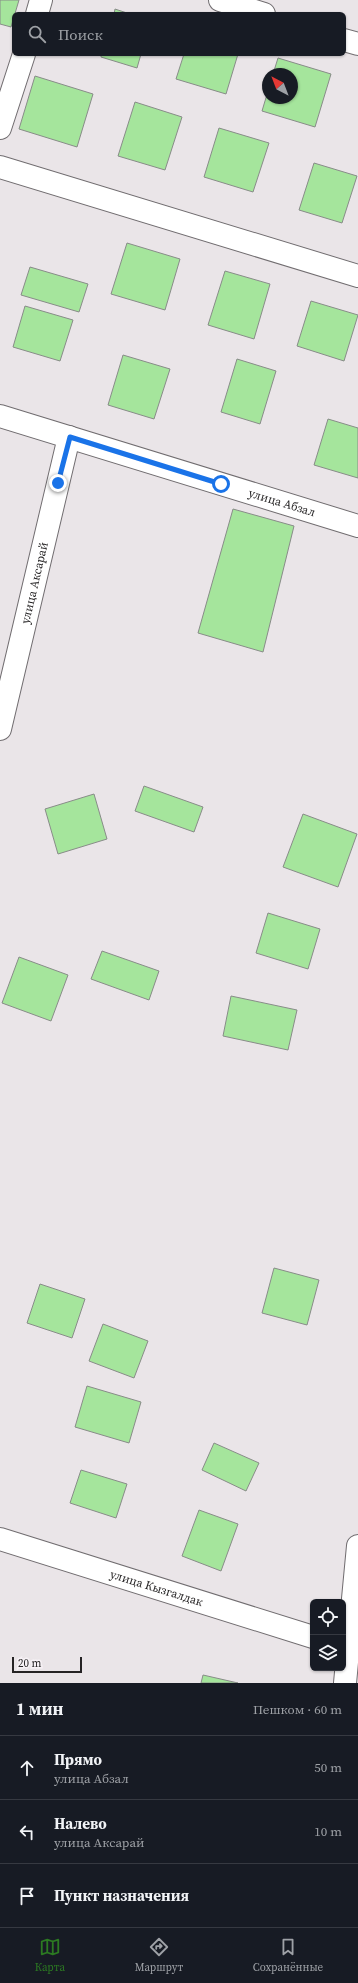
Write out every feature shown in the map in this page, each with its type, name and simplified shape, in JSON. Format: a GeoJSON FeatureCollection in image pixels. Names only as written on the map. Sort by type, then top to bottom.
{"type":"FeatureCollection","features":[{"type":"Feature","properties":{"kind":"street"},"geometry":{"type":"LineString","coordinates":[[38,12],[42,0]]}},
{"type":"Feature","properties":{"kind":"street"},"geometry":{"type":"LineString","coordinates":[[220,0],[258,12]]}},
{"type":"Feature","properties":{"kind":"street"},"geometry":{"type":"LineString","coordinates":[[346,41],[358,44]]}},
{"type":"Feature","properties":{"kind":"street"},"geometry":{"type":"LineString","coordinates":[[0,128],[23,56]]}},
{"type":"Feature","properties":{"kind":"street"},"geometry":{"type":"LineString","coordinates":[[0,167],[358,276]]}},
{"type":"Feature","properties":{"kind":"street","name":"улица Абзал"},"geometry":{"type":"LineString","coordinates":[[0,416],[358,526]]}},
{"type":"Feature","properties":{"kind":"street","name":"улица Аксарай"},"geometry":{"type":"LineString","coordinates":[[0,729],[70,437]]}},
{"type":"Feature","properties":{"kind":"street","name":"улица Кызгалдак"},"geometry":{"type":"LineString","coordinates":[[0,1539],[310,1636]]}},
{"type":"Feature","properties":{"kind":"street"},"geometry":{"type":"LineString","coordinates":[[346,1647],[358,1546]]}},
{"type":"Feature","properties":{"kind":"street"},"geometry":{"type":"LineString","coordinates":[[345,1671],[345,1683]]}},
{"type":"Feature","properties":{"kind":"building"},"geometry":{"type":"Polygon","coordinates":[[[0,0],[19,0],[15,12],[12,12],[11,27],[0,24],[0,0]]]}},
{"type":"Feature","properties":{"kind":"building"},"geometry":{"type":"Polygon","coordinates":[[[115,9],[124,12],[114,12],[115,9]]]}},
{"type":"Feature","properties":{"kind":"building"},"geometry":{"type":"Polygon","coordinates":[[[101,56],[140,56],[137,68],[101,56]]]}},
{"type":"Feature","properties":{"kind":"building"},"geometry":{"type":"Polygon","coordinates":[[[183,56],[237,56],[226,94],[176,79],[183,56]]]}},
{"type":"Feature","properties":{"kind":"building"},"geometry":{"type":"Polygon","coordinates":[[[278,58],[331,74],[315,127],[262,111],[264,104],[298,104],[298,68],[275,68],[278,58]]]}},
{"type":"Feature","properties":{"kind":"building"},"geometry":{"type":"Polygon","coordinates":[[[35,76],[93,94],[77,147],[19,129],[35,76]]]}},
{"type":"Feature","properties":{"kind":"building"},"geometry":{"type":"Polygon","coordinates":[[[135,102],[182,117],[165,170],[118,156],[135,102]]]}},
{"type":"Feature","properties":{"kind":"building"},"geometry":{"type":"Polygon","coordinates":[[[219,128],[269,143],[253,192],[204,177],[219,128]]]}},
{"type":"Feature","properties":{"kind":"building"},"geometry":{"type":"Polygon","coordinates":[[[314,163],[357,176],[342,223],[299,210],[314,163]]]}},
{"type":"Feature","properties":{"kind":"building"},"geometry":{"type":"Polygon","coordinates":[[[127,243],[180,259],[165,310],[111,294],[127,243]]]}},
{"type":"Feature","properties":{"kind":"building"},"geometry":{"type":"Polygon","coordinates":[[[30,267],[88,284],[79,312],[21,295],[30,267]]]}},
{"type":"Feature","properties":{"kind":"building"},"geometry":{"type":"Polygon","coordinates":[[[225,271],[270,284],[254,339],[208,325],[225,271]]]}},
{"type":"Feature","properties":{"kind":"building"},"geometry":{"type":"Polygon","coordinates":[[[311,301],[358,315],[344,361],[297,346],[311,301]]]}},
{"type":"Feature","properties":{"kind":"building"},"geometry":{"type":"Polygon","coordinates":[[[25,306],[73,320],[60,361],[13,347],[25,306]]]}},
{"type":"Feature","properties":{"kind":"building"},"geometry":{"type":"Polygon","coordinates":[[[123,355],[170,369],[154,419],[108,405],[123,355]]]}},
{"type":"Feature","properties":{"kind":"building"},"geometry":{"type":"Polygon","coordinates":[[[237,359],[276,371],[260,424],[221,412],[237,359]]]}},
{"type":"Feature","properties":{"kind":"building"},"geometry":{"type":"Polygon","coordinates":[[[328,419],[358,428],[358,478],[314,465],[328,419]]]}},
{"type":"Feature","properties":{"kind":"building"},"geometry":{"type":"Polygon","coordinates":[[[233,509],[294,526],[263,652],[198,633],[233,509]]]}},
{"type":"Feature","properties":{"kind":"building"},"geometry":{"type":"Polygon","coordinates":[[[144,786],[203,807],[194,832],[135,811],[144,786]]]}},
{"type":"Feature","properties":{"kind":"building"},"geometry":{"type":"Polygon","coordinates":[[[94,794],[107,839],[58,854],[45,809],[94,794]]]}},
{"type":"Feature","properties":{"kind":"building"},"geometry":{"type":"Polygon","coordinates":[[[303,814],[357,834],[338,887],[283,867],[303,814]]]}},
{"type":"Feature","properties":{"kind":"building"},"geometry":{"type":"Polygon","coordinates":[[[268,913],[320,929],[308,969],[256,953],[268,913]]]}},
{"type":"Feature","properties":{"kind":"building"},"geometry":{"type":"Polygon","coordinates":[[[102,951],[159,971],[149,1000],[91,979],[102,951]]]}},
{"type":"Feature","properties":{"kind":"building"},"geometry":{"type":"Polygon","coordinates":[[[19,957],[68,975],[51,1021],[2,1003],[19,957]]]}},
{"type":"Feature","properties":{"kind":"building"},"geometry":{"type":"Polygon","coordinates":[[[231,996],[297,1010],[288,1050],[223,1036],[231,996]]]}},
{"type":"Feature","properties":{"kind":"building"},"geometry":{"type":"Polygon","coordinates":[[[274,1268],[319,1280],[307,1325],[262,1313],[274,1268]]]}},
{"type":"Feature","properties":{"kind":"building"},"geometry":{"type":"Polygon","coordinates":[[[40,1284],[85,1299],[72,1338],[27,1323],[40,1284]]]}},
{"type":"Feature","properties":{"kind":"building"},"geometry":{"type":"Polygon","coordinates":[[[103,1324],[148,1341],[134,1378],[89,1361],[103,1324]]]}},
{"type":"Feature","properties":{"kind":"building"},"geometry":{"type":"Polygon","coordinates":[[[87,1386],[141,1402],[129,1443],[75,1427],[87,1386]]]}},
{"type":"Feature","properties":{"kind":"building"},"geometry":{"type":"Polygon","coordinates":[[[214,1443],[259,1463],[246,1491],[202,1470],[214,1443]]]}},
{"type":"Feature","properties":{"kind":"building"},"geometry":{"type":"Polygon","coordinates":[[[81,1470],[127,1484],[116,1518],[70,1503],[81,1470]]]}},
{"type":"Feature","properties":{"kind":"building"},"geometry":{"type":"Polygon","coordinates":[[[199,1510],[238,1524],[221,1571],[182,1556],[199,1510]]]}},
{"type":"Feature","properties":{"kind":"building"},"geometry":{"type":"Polygon","coordinates":[[[203,1675],[238,1683],[201,1683],[203,1675]]]}},
{"type":"Feature","properties":{"kind":"route"},"geometry":{"type":"LineString","coordinates":[[58,483],[70,437],[221,484]]}}]}
